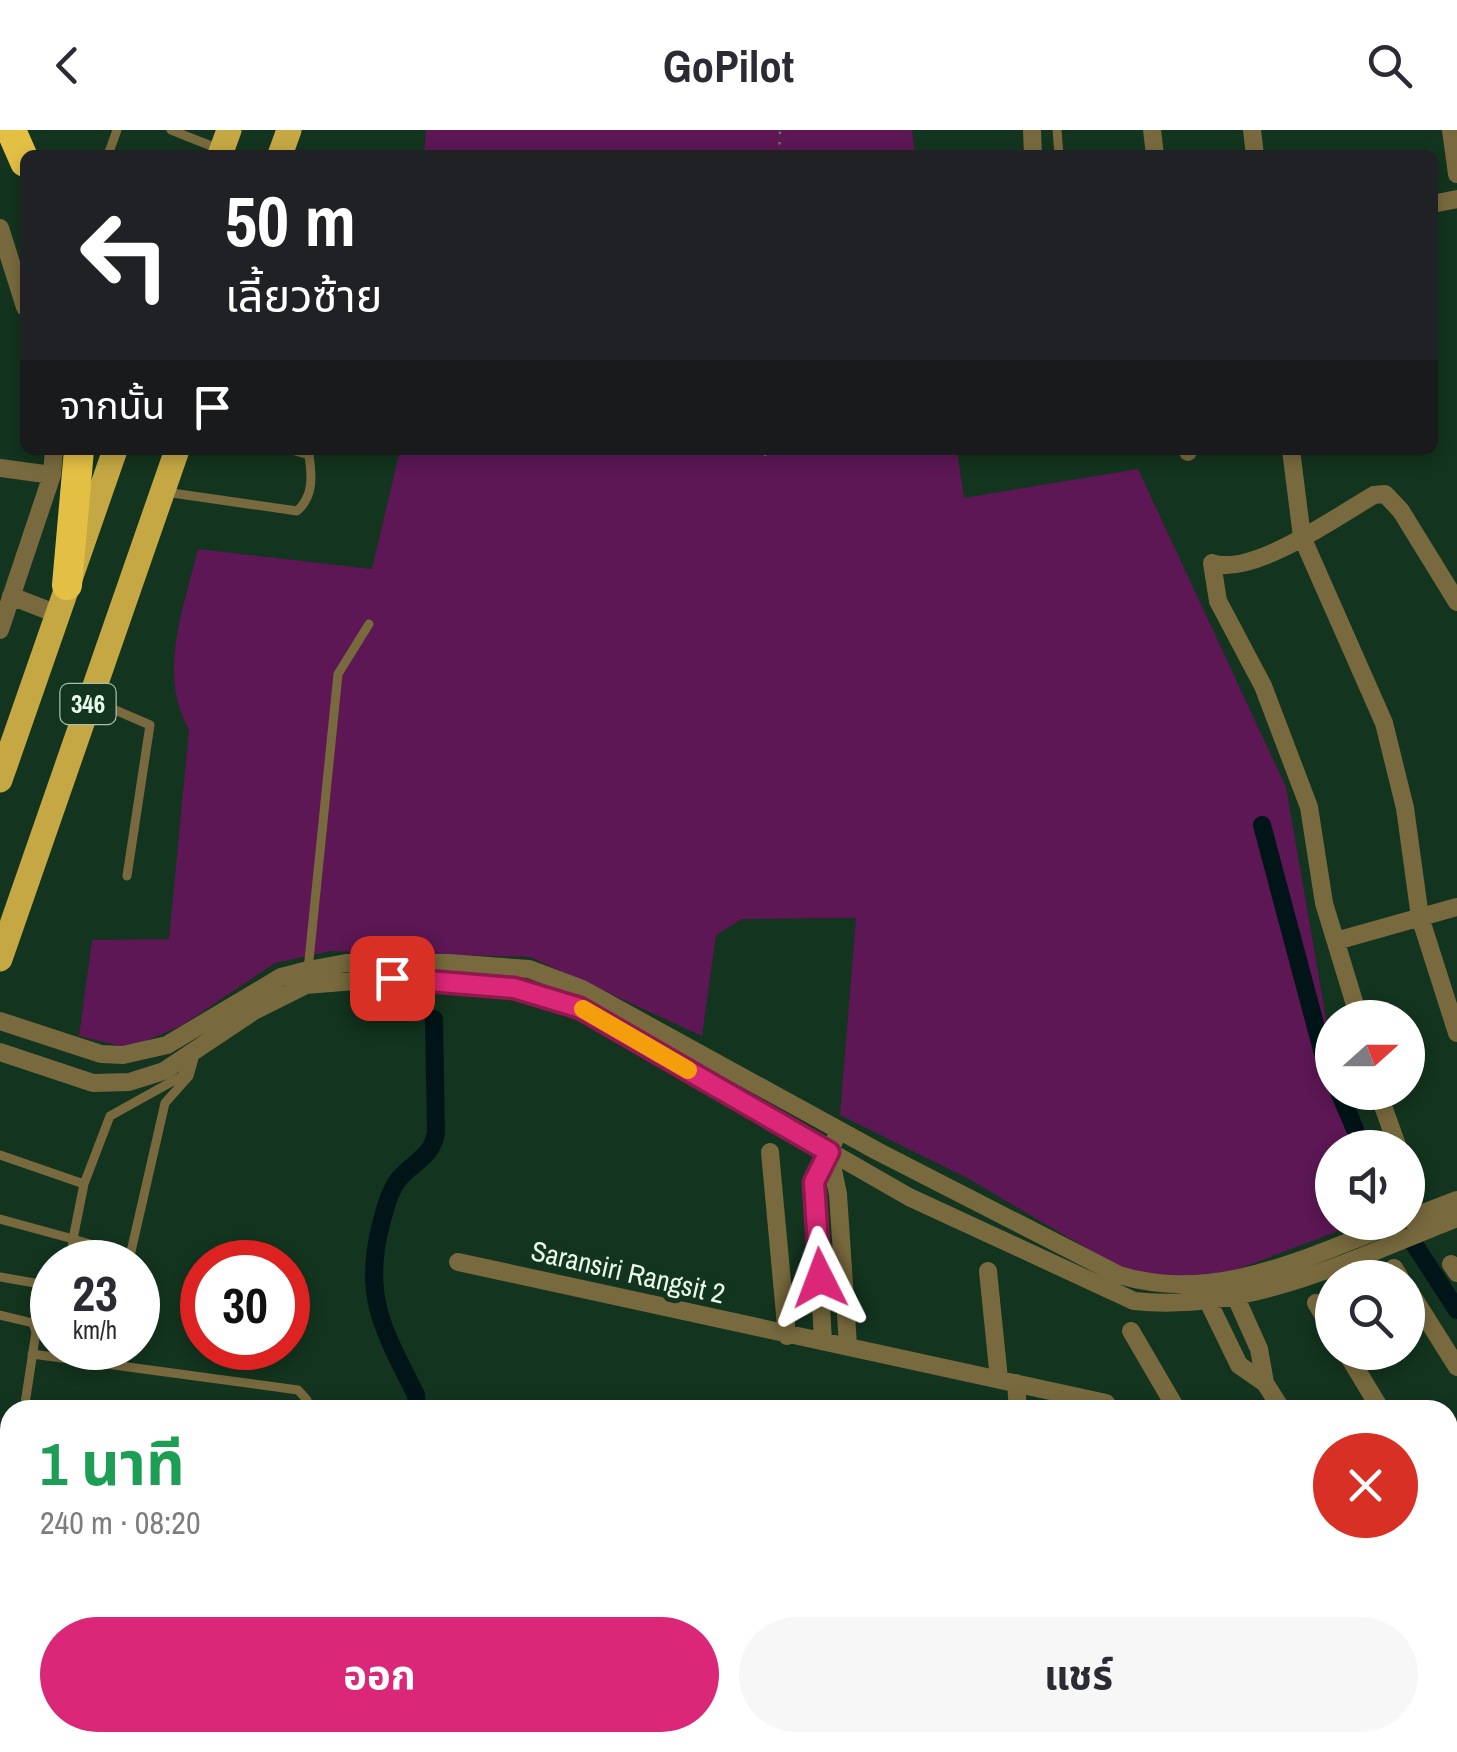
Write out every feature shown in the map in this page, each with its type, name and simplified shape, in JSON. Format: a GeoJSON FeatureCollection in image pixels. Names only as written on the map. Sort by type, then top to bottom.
{"type":"FeatureCollection","features":[{"type":"Feature","properties":{"kind":"highway"},"geometry":{"type":"LineString","coordinates":[[62,599],[78,455]]}},
{"type":"Feature","properties":{"kind":"main road","name":"346"},"geometry":{"type":"LineString","coordinates":[[0,780],[113,455]]}},
{"type":"Feature","properties":{"kind":"main road","name":"346"},"geometry":{"type":"LineString","coordinates":[[0,959],[175,455]]}},
{"type":"Feature","properties":{"kind":"street"},"geometry":{"type":"LineString","coordinates":[[1451,130],[1457,174]]}},
{"type":"Feature","properties":{"kind":"street"},"geometry":{"type":"LineString","coordinates":[[0,228],[20,290]]}},
{"type":"Feature","properties":{"kind":"street"},"geometry":{"type":"LineString","coordinates":[[0,630],[52,475],[54,455]]}},
{"type":"Feature","properties":{"kind":"street"},"geometry":{"type":"LineString","coordinates":[[1292,455],[1302,536],[1384,723],[1406,808],[1420,917],[1457,1033]]}},
{"type":"Feature","properties":{"kind":"street"},"geometry":{"type":"LineString","coordinates":[[0,468],[52,475]]}},
{"type":"Feature","properties":{"kind":"street"},"geometry":{"type":"LineString","coordinates":[[1354,1000],[1324,903],[1309,808],[1264,686],[1218,601],[1212,562],[1228,568],[1239,566],[1374,495],[1391,496],[1457,602]]}},
{"type":"Feature","properties":{"kind":"street"},"geometry":{"type":"LineString","coordinates":[[11,596],[62,599]]}},
{"type":"Feature","properties":{"kind":"street"},"geometry":{"type":"LineString","coordinates":[[1336,941],[1457,907]]}},
{"type":"Feature","properties":{"kind":"street"},"geometry":{"type":"LineString","coordinates":[[0,1052],[93,1083],[129,1082],[164,1071],[192,1042],[281,977],[346,963],[450,963],[529,969],[582,988],[840,1130],[1119,1275],[1172,1287],[1201,1285],[1233,1290]]}},
{"type":"Feature","properties":{"kind":"street"},"geometry":{"type":"LineString","coordinates":[[0,1021],[101,1054],[123,1056],[192,1042],[306,986],[392,978],[474,982],[580,1008],[829,1152],[955,1218],[1134,1301],[1208,1303],[1233,1290],[1375,1240]]}},
{"type":"Feature","properties":{"kind":"street"},"geometry":{"type":"LineString","coordinates":[[714,1088],[720,1063]]}},
{"type":"Feature","properties":{"kind":"street"},"geometry":{"type":"LineString","coordinates":[[822,1341],[814,1182],[840,1130]]}},
{"type":"Feature","properties":{"kind":"street"},"geometry":{"type":"LineString","coordinates":[[770,1152],[787,1336]]}},
{"type":"Feature","properties":{"kind":"street"},"geometry":{"type":"LineString","coordinates":[[829,1152],[838,1194],[848,1344]]}},
{"type":"Feature","properties":{"kind":"street"},"geometry":{"type":"LineString","coordinates":[[955,1218],[964,1196]]}},
{"type":"Feature","properties":{"kind":"street"},"geometry":{"type":"LineString","coordinates":[[1425,1218],[1457,1200]]}},
{"type":"Feature","properties":{"kind":"street"},"geometry":{"type":"LineString","coordinates":[[1425,1221],[1457,1218]]}},
{"type":"Feature","properties":{"kind":"street","name":"Saransiri Rangsit 2"},"geometry":{"type":"LineString","coordinates":[[458,1262],[1092,1400]]}},
{"type":"Feature","properties":{"kind":"street"},"geometry":{"type":"LineString","coordinates":[[988,1271],[1007,1381],[1014,1400]]}},
{"type":"Feature","properties":{"kind":"street"},"geometry":{"type":"LineString","coordinates":[[1201,1285],[1239,1365],[1265,1382]]}},
{"type":"Feature","properties":{"kind":"street"},"geometry":{"type":"LineString","coordinates":[[1233,1290],[1259,1349],[1265,1382],[1276,1400]]}},
{"type":"Feature","properties":{"kind":"street"},"geometry":{"type":"LineString","coordinates":[[1425,1316],[1457,1367]]}},
{"type":"Feature","properties":{"kind":"street"},"geometry":{"type":"LineString","coordinates":[[1130,1331],[1171,1400]]}},
{"type":"Feature","properties":{"kind":"street"},"geometry":{"type":"LineString","coordinates":[[1357,1370],[1374,1400]]}},
{"type":"Feature","properties":{"kind":"lane"},"geometry":{"type":"LineString","coordinates":[[171,130],[223,145]]}},
{"type":"Feature","properties":{"kind":"lane"},"geometry":{"type":"LineString","coordinates":[[162,492],[297,511],[308,501],[312,474],[309,455]]}},
{"type":"Feature","properties":{"kind":"lane"},"geometry":{"type":"LineString","coordinates":[[308,970],[338,674],[369,624]]}},
{"type":"Feature","properties":{"kind":"lane"},"geometry":{"type":"LineString","coordinates":[[90,699],[150,725],[127,876]]}},
{"type":"Feature","properties":{"kind":"lane"},"geometry":{"type":"LineString","coordinates":[[73,1239],[84,1184],[110,1116],[182,1076],[192,1042]]}},
{"type":"Feature","properties":{"kind":"lane"},"geometry":{"type":"LineString","coordinates":[[0,1219],[130,1256],[165,1103],[190,1076],[192,1042]]}},
{"type":"Feature","properties":{"kind":"lane"},"geometry":{"type":"LineString","coordinates":[[0,1155],[84,1184]]}},
{"type":"Feature","properties":{"kind":"lane"},"geometry":{"type":"LineString","coordinates":[[0,1277],[30,1282]]}},
{"type":"Feature","properties":{"kind":"lane"},"geometry":{"type":"LineString","coordinates":[[0,1315],[30,1322]]}},
{"type":"Feature","properties":{"kind":"lane"},"geometry":{"type":"LineString","coordinates":[[25,1400],[30,1368]]}},
{"type":"Feature","properties":{"kind":"lane"},"geometry":{"type":"LineString","coordinates":[[150,1370],[298,1390],[307,1400]]}},
{"type":"Feature","properties":{"kind":"shaded area"},"geometry":{"type":"Polygon","coordinates":[[[426,130],[912,130],[914,150],[424,150],[426,130]]]}},
{"type":"Feature","properties":{"kind":"shaded area"},"geometry":{"type":"Polygon","coordinates":[[[399,455],[958,455],[964,498],[1138,469],[1286,787],[1323,1000],[1315,1000],[1315,1110],[1354,1110],[1366,1130],[1315,1130],[1315,1240],[1236,1270],[1175,1279],[1120,1268],[969,1179],[840,1115],[856,918],[742,919],[716,935],[702,1036],[530,957],[331,951],[275,963],[181,1026],[129,1048],[79,1036],[92,940],[169,939],[189,730],[180,709],[174,664],[198,549],[372,569],[399,455]]]}},
{"type":"Feature","properties":{"kind":"waterway"},"geometry":{"type":"LineString","coordinates":[[1262,825],[1315,1024]]}},
{"type":"Feature","properties":{"kind":"waterway"},"geometry":{"type":"LineString","coordinates":[[416,1400],[379,1313],[374,1273],[381,1224],[392,1190],[434,1142],[434,1019]]}},
{"type":"Feature","properties":{"kind":"waterway"},"geometry":{"type":"LineString","coordinates":[[1347,1110],[1355,1130]]}},
{"type":"Feature","properties":{"kind":"waterway"},"geometry":{"type":"LineString","coordinates":[[1411,1240],[1457,1310]]}},
{"type":"Feature","properties":{"kind":"slow traffic"},"geometry":{"type":"LineString","coordinates":[[583,1009],[688,1070]]}},
{"type":"Feature","properties":{"kind":"route"},"geometry":{"type":"LineString","coordinates":[[392,978],[514,988],[580,1008],[829,1152],[814,1182],[820,1278]]}}]}
